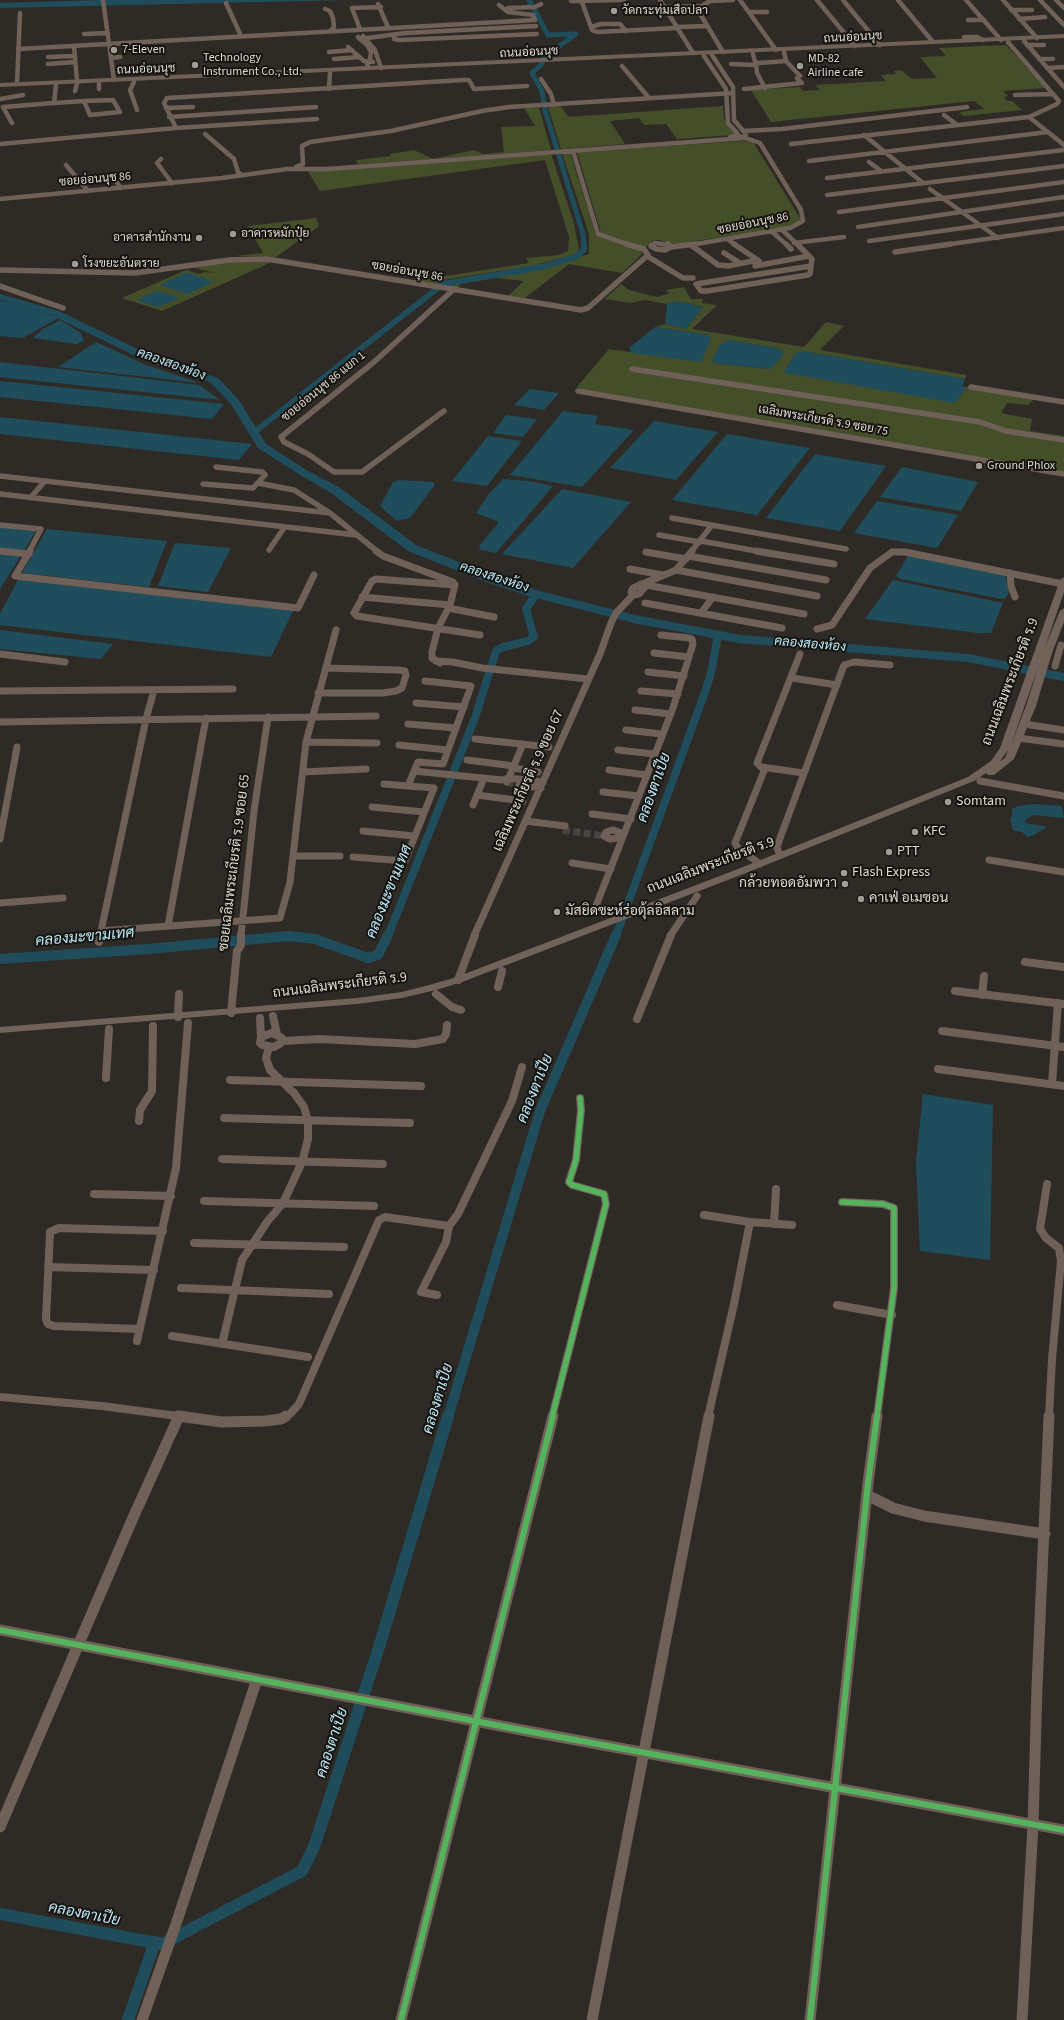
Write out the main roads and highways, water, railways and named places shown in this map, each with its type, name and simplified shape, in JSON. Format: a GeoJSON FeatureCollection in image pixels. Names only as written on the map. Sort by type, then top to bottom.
{"type":"FeatureCollection","features":[{"type":"Feature","properties":{"kind":"main road","name":"ถนนอ่อนนุช"},"geometry":{"type":"LineString","coordinates":[[0,86],[77,85],[114,81],[218,76],[330,73],[707,54],[753,54],[1037,38],[1063,38]]}},
{"type":"Feature","properties":{"kind":"main road","name":"ถนนอ่อนนุช"},"geometry":{"type":"LineString","coordinates":[[561,61],[693,53],[707,54],[983,40],[1026,43],[1063,38]]}},
{"type":"Feature","properties":{"kind":"main road","name":"ถนนอ่อนนุช"},"geometry":{"type":"LineString","coordinates":[[0,86],[17,84],[99,86],[114,81],[134,82],[368,65],[519,63]]}},
{"type":"Feature","properties":{"kind":"main road","name":"ถนนเฉลิมพระเกียรติ ร.9"},"geometry":{"type":"LineString","coordinates":[[0,1037],[188,1023],[383,998],[458,980],[657,907],[780,856],[975,780],[994,762],[1005,748],[1029,693],[1043,653],[1063,582]]}},
{"type":"Feature","properties":{"kind":"main road","name":"ถนนเฉลิมพระเกียรติ ร.9"},"geometry":{"type":"LineString","coordinates":[[1043,653],[1059,644],[1064,611]]}},
{"type":"Feature","properties":{"kind":"main road","name":"ถนนเฉลิมพระเกียรติ ร.9"},"geometry":{"type":"LineString","coordinates":[[657,907],[697,896],[899,815],[975,780],[1009,759],[1024,724],[1029,693]]}},
{"type":"Feature","properties":{"kind":"main road","name":"ถนนเฉลิมพระเกียรติ ร.9"},"geometry":{"type":"LineString","coordinates":[[273,1012],[378,1006],[436,994],[502,970],[588,933]]}},
{"type":"Feature","properties":{"kind":"main road","name":"ถนนเฉลิมพระเกียรติ ร.9"},"geometry":{"type":"LineString","coordinates":[[0,1030],[231,1013],[259,1014]]}},
{"type":"Feature","properties":{"kind":"water"},"geometry":{"type":"Polygon","coordinates":[[[101,0],[348,0],[0,8],[0,3],[101,0]]]}},
{"type":"Feature","properties":{"kind":"water"},"geometry":{"type":"Polygon","coordinates":[[[185,273],[214,282],[187,294],[160,285],[185,273]]]}},
{"type":"Feature","properties":{"kind":"water"},"geometry":{"type":"Polygon","coordinates":[[[158,291],[180,298],[158,307],[136,300],[158,291]]]}},
{"type":"Feature","properties":{"kind":"water"},"geometry":{"type":"Polygon","coordinates":[[[0,301],[21,305],[58,318],[23,338],[0,336],[0,301]]]}},
{"type":"Feature","properties":{"kind":"water"},"geometry":{"type":"Polygon","coordinates":[[[677,301],[703,307],[686,329],[665,324],[667,304],[677,301]]]}},
{"type":"Feature","properties":{"kind":"water"},"geometry":{"type":"Polygon","coordinates":[[[60,320],[81,333],[84,341],[76,344],[33,338],[43,329],[60,320]]]}},
{"type":"Feature","properties":{"kind":"water"},"geometry":{"type":"Polygon","coordinates":[[[655,327],[709,335],[711,339],[701,362],[632,353],[629,348],[655,327]]]}},
{"type":"Feature","properties":{"kind":"water"},"geometry":{"type":"Polygon","coordinates":[[[728,340],[776,348],[783,351],[782,357],[770,369],[714,363],[712,360],[720,345],[728,340]]]}},
{"type":"Feature","properties":{"kind":"water"},"geometry":{"type":"Polygon","coordinates":[[[96,342],[146,365],[200,383],[58,367],[96,342]]]}},
{"type":"Feature","properties":{"kind":"water"},"geometry":{"type":"Polygon","coordinates":[[[802,351],[965,379],[962,386],[967,387],[954,403],[786,373],[784,371],[797,352],[802,351]]]}},
{"type":"Feature","properties":{"kind":"water"},"geometry":{"type":"Polygon","coordinates":[[[0,362],[199,385],[220,400],[0,377],[0,362]]]}},
{"type":"Feature","properties":{"kind":"water"},"geometry":{"type":"Polygon","coordinates":[[[0,381],[224,404],[212,419],[0,397],[0,381]]]}},
{"type":"Feature","properties":{"kind":"water"},"geometry":{"type":"Polygon","coordinates":[[[530,389],[559,393],[544,410],[514,405],[530,389]]]}},
{"type":"Feature","properties":{"kind":"water"},"geometry":{"type":"Polygon","coordinates":[[[563,411],[598,416],[595,424],[634,430],[582,487],[510,475],[563,411]]]}},
{"type":"Feature","properties":{"kind":"water"},"geometry":{"type":"Polygon","coordinates":[[[506,415],[537,419],[523,437],[493,433],[506,415]]]}},
{"type":"Feature","properties":{"kind":"water"},"geometry":{"type":"Polygon","coordinates":[[[0,417],[252,444],[239,460],[0,434],[0,417]]]}},
{"type":"Feature","properties":{"kind":"water"},"geometry":{"type":"Polygon","coordinates":[[[654,421],[718,432],[676,480],[610,468],[654,421]]]}},
{"type":"Feature","properties":{"kind":"water"},"geometry":{"type":"Polygon","coordinates":[[[727,434],[810,448],[757,515],[672,500],[727,434]]]}},
{"type":"Feature","properties":{"kind":"water"},"geometry":{"type":"Polygon","coordinates":[[[488,436],[522,441],[487,486],[452,481],[488,436]]]}},
{"type":"Feature","properties":{"kind":"water"},"geometry":{"type":"Polygon","coordinates":[[[815,454],[886,466],[840,531],[766,518],[815,454]]]}},
{"type":"Feature","properties":{"kind":"water"},"geometry":{"type":"Polygon","coordinates":[[[902,467],[978,482],[961,511],[880,497],[902,467]]]}},
{"type":"Feature","properties":{"kind":"water"},"geometry":{"type":"Polygon","coordinates":[[[503,479],[529,481],[553,486],[496,553],[481,550],[479,546],[499,522],[476,513],[489,494],[503,479]]]}},
{"type":"Feature","properties":{"kind":"water"},"geometry":{"type":"Polygon","coordinates":[[[399,480],[433,482],[435,485],[410,518],[397,521],[380,506],[393,482],[399,480]]]}},
{"type":"Feature","properties":{"kind":"water"},"geometry":{"type":"Polygon","coordinates":[[[562,489],[631,502],[573,568],[502,554],[562,489]]]}},
{"type":"Feature","properties":{"kind":"water"},"geometry":{"type":"Polygon","coordinates":[[[877,501],[958,515],[937,548],[854,533],[877,501]]]}},
{"type":"Feature","properties":{"kind":"water"},"geometry":{"type":"Polygon","coordinates":[[[0,527],[36,531],[0,589],[0,527]]]}},
{"type":"Feature","properties":{"kind":"water"},"geometry":{"type":"Polygon","coordinates":[[[47,529],[167,541],[149,587],[22,573],[47,529]]]}},
{"type":"Feature","properties":{"kind":"water"},"geometry":{"type":"Polygon","coordinates":[[[175,543],[231,548],[208,592],[158,586],[175,543]]]}},
{"type":"Feature","properties":{"kind":"water"},"geometry":{"type":"Polygon","coordinates":[[[908,556],[1005,575],[1009,592],[1005,599],[1002,599],[900,579],[896,576],[908,556]]]}},
{"type":"Feature","properties":{"kind":"water"},"geometry":{"type":"Polygon","coordinates":[[[19,578],[294,609],[271,657],[0,625],[0,614],[19,578]]]}},
{"type":"Feature","properties":{"kind":"water"},"geometry":{"type":"Polygon","coordinates":[[[893,580],[1003,603],[991,633],[978,633],[865,619],[893,580]]]}},
{"type":"Feature","properties":{"kind":"water"},"geometry":{"type":"Polygon","coordinates":[[[0,630],[113,644],[101,659],[0,649],[0,630]]]}},
{"type":"Feature","properties":{"kind":"water"},"geometry":{"type":"Polygon","coordinates":[[[1033,804],[1062,806],[1064,818],[1033,815],[1025,820],[1026,823],[1047,827],[1028,837],[1022,832],[1013,830],[1010,818],[1012,816],[1012,809],[1018,806],[1033,804]]]}},
{"type":"Feature","properties":{"kind":"water"},"geometry":{"type":"Polygon","coordinates":[[[923,1094],[993,1105],[990,1260],[920,1251],[916,1162],[923,1094]]]}},
{"type":"Feature","properties":{"kind":"waterway"},"geometry":{"type":"LineString","coordinates":[[529,0],[548,35],[576,34],[544,57],[541,65],[532,73],[542,91],[545,110],[583,234],[584,245]]}},
{"type":"Feature","properties":{"kind":"waterway"},"geometry":{"type":"LineString","coordinates":[[253,433],[443,284],[542,267],[575,257],[584,250],[584,245]]}},
{"type":"Feature","properties":{"kind":"waterway","name":"คลองสองห้อง"},"geometry":{"type":"LineString","coordinates":[[0,297],[55,313],[150,359],[214,380],[235,402],[262,446],[304,473],[335,490],[412,548],[493,580],[536,594],[634,619]]}},
{"type":"Feature","properties":{"kind":"waterway","name":"คลองมะขามเทศ"},"geometry":{"type":"LineString","coordinates":[[388,936],[475,718],[496,651],[503,647],[528,641],[534,637],[526,609],[536,594]]}},
{"type":"Feature","properties":{"kind":"waterway","name":"คลองสองห้อง"},"geometry":{"type":"LineString","coordinates":[[634,619],[740,639],[968,658],[1064,677]]}},
{"type":"Feature","properties":{"kind":"waterway","name":"คลองตาเปีย"},"geometry":{"type":"LineString","coordinates":[[616,936],[705,692],[711,673],[718,635]]}},
{"type":"Feature","properties":{"kind":"waterway","name":"คลองมะขามเทศ"},"geometry":{"type":"LineString","coordinates":[[0,959],[148,949],[289,936],[315,939],[368,958],[378,955],[388,935]]}},
{"type":"Feature","properties":{"kind":"waterway","name":"คลองตาเปีย"},"geometry":{"type":"LineString","coordinates":[[448,1417],[540,1111],[616,935]]}},
{"type":"Feature","properties":{"kind":"waterway","name":"คลองตาเปีย"},"geometry":{"type":"LineString","coordinates":[[155,1943],[162,1944],[302,1871],[314,1847],[379,1647],[448,1416]]}},
{"type":"Feature","properties":{"kind":"waterway","name":"คลองตาเปีย"},"geometry":{"type":"LineString","coordinates":[[0,1914],[155,1943]]}},
{"type":"Feature","properties":{"kind":"waterway"},"geometry":{"type":"LineString","coordinates":[[128,2020],[155,1943]]}},
{"type":"Feature","properties":{"kind":"tunnel"},"geometry":{"type":"LineString","coordinates":[[507,782],[519,785]]}},
{"type":"Feature","properties":{"kind":"tunnel"},"geometry":{"type":"LineString","coordinates":[[563,830],[604,836]]}},
{"type":"Feature","properties":{"kind":"place","name":"วัดกระทุ่มเสือปลา"},"geometry":{"type":"Point","coordinates":[614,11]}},
{"type":"Feature","properties":{"kind":"place","name":"7-Eleven"},"geometry":{"type":"Point","coordinates":[114,50]}},
{"type":"Feature","properties":{"kind":"place","name":"Technology Instrument Co., Ltd."},"geometry":{"type":"Point","coordinates":[195,65]}},
{"type":"Feature","properties":{"kind":"place","name":"MD-82 Airline cafe"},"geometry":{"type":"Point","coordinates":[800,66]}},
{"type":"Feature","properties":{"kind":"place","name":"อาคารหมักปุ๋ย"},"geometry":{"type":"Point","coordinates":[233,234]}},
{"type":"Feature","properties":{"kind":"place","name":"อาคารสำนักงาน"},"geometry":{"type":"Point","coordinates":[199,238]}},
{"type":"Feature","properties":{"kind":"place","name":"โรงขยะอันตราย"},"geometry":{"type":"Point","coordinates":[75,264]}},
{"type":"Feature","properties":{"kind":"place","name":"Ground Phlox"},"geometry":{"type":"Point","coordinates":[979,466]}},
{"type":"Feature","properties":{"kind":"place","name":"Somtam"},"geometry":{"type":"Point","coordinates":[948,802]}},
{"type":"Feature","properties":{"kind":"place","name":"KFC"},"geometry":{"type":"Point","coordinates":[915,832]}},
{"type":"Feature","properties":{"kind":"place","name":"PTT"},"geometry":{"type":"Point","coordinates":[889,852]}},
{"type":"Feature","properties":{"kind":"place","name":"Flash Express"},"geometry":{"type":"Point","coordinates":[844,873]}},
{"type":"Feature","properties":{"kind":"place","name":"กล้วยทอดอัมพวา"},"geometry":{"type":"Point","coordinates":[845,884]}},
{"type":"Feature","properties":{"kind":"place","name":"คาเฟ่ อเมซอน"},"geometry":{"type":"Point","coordinates":[861,899]}},
{"type":"Feature","properties":{"kind":"place","name":"มัสยิดซะห์ร่อตุ้ลอิสลาม"},"geometry":{"type":"Point","coordinates":[557,912]}}]}
